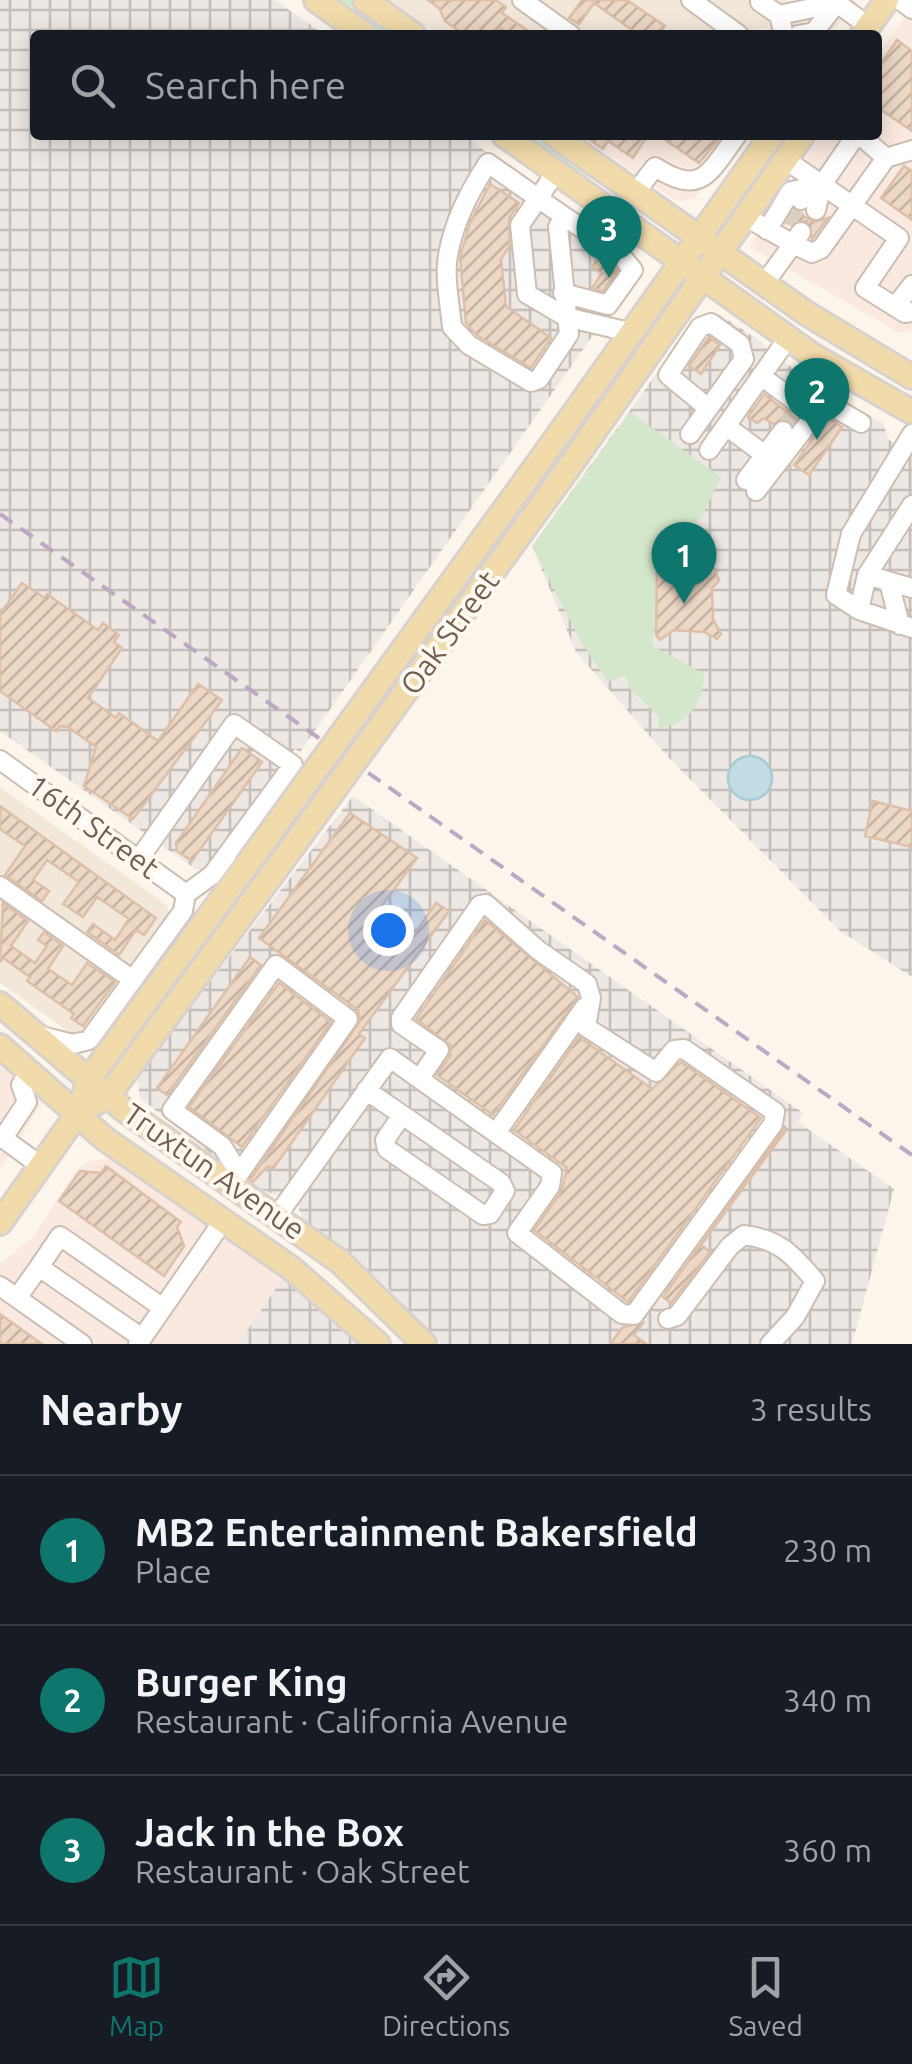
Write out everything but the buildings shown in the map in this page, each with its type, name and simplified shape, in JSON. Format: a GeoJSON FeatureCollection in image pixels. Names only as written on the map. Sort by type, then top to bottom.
{"type":"FeatureCollection","features":[{"type":"Feature","properties":{"kind":"main road"},"geometry":{"type":"LineString","coordinates":[[316,0],[358,30]]}},
{"type":"Feature","properties":{"kind":"main road"},"geometry":{"type":"LineString","coordinates":[[374,3],[408,30]]}},
{"type":"Feature","properties":{"kind":"main road"},"geometry":{"type":"LineString","coordinates":[[511,140],[788,338],[912,412]]}},
{"type":"Feature","properties":{"kind":"main road"},"geometry":{"type":"LineString","coordinates":[[561,140],[764,284],[912,378]]}},
{"type":"Feature","properties":{"kind":"main road","name":"Oak Street"},"geometry":{"type":"LineString","coordinates":[[78,1114],[108,1096],[721,253],[778,230],[786,160],[800,140]]}},
{"type":"Feature","properties":{"kind":"main road","name":"Oak Street"},"geometry":{"type":"LineString","coordinates":[[0,1223],[78,1114],[89,1078],[767,142]]}},
{"type":"Feature","properties":{"kind":"main road","name":"Truxtun Avenue"},"geometry":{"type":"LineString","coordinates":[[0,1004],[108,1096],[235,1179],[378,1294],[424,1344]]}},
{"type":"Feature","properties":{"kind":"main road","name":"Truxtun Avenue"},"geometry":{"type":"LineString","coordinates":[[0,1046],[105,1139],[326,1294],[378,1344]]}},
{"type":"Feature","properties":{"kind":"main road"},"geometry":{"type":"LineString","coordinates":[[326,1294],[370,1318],[396,1344]]}},
{"type":"Feature","properties":{"kind":"street"},"geometry":{"type":"LineString","coordinates":[[522,0],[565,30]]}},
{"type":"Feature","properties":{"kind":"street"},"geometry":{"type":"LineString","coordinates":[[690,0],[726,30]]}},
{"type":"Feature","properties":{"kind":"street"},"geometry":{"type":"LineString","coordinates":[[760,2],[779,15],[783,30]]}},
{"type":"Feature","properties":{"kind":"street"},"geometry":{"type":"LineString","coordinates":[[816,30],[838,2]]}},
{"type":"Feature","properties":{"kind":"street"},"geometry":{"type":"LineString","coordinates":[[779,15],[838,2],[877,12],[912,9]]}},
{"type":"Feature","properties":{"kind":"street"},"geometry":{"type":"LineString","coordinates":[[363,30],[374,3]]}},
{"type":"Feature","properties":{"kind":"street"},"geometry":{"type":"LineString","coordinates":[[636,193],[655,166],[681,183],[694,182],[707,174],[735,140]]}},
{"type":"Feature","properties":{"kind":"street"},"geometry":{"type":"LineString","coordinates":[[809,205],[854,140]]}},
{"type":"Feature","properties":{"kind":"street"},"geometry":{"type":"LineString","coordinates":[[864,140],[886,158]]}},
{"type":"Feature","properties":{"kind":"street"},"geometry":{"type":"LineString","coordinates":[[778,230],[812,253],[820,249],[886,158],[912,150]]}},
{"type":"Feature","properties":{"kind":"street"},"geometry":{"type":"LineString","coordinates":[[786,160],[905,243],[864,288],[904,310],[912,285]]}},
{"type":"Feature","properties":{"kind":"street"},"geometry":{"type":"LineString","coordinates":[[563,293],[608,305],[633,270],[619,253],[488,163],[460,205],[461,218],[448,255],[452,326],[470,345],[530,382],[538,379],[569,334],[563,293],[558,227],[565,218]]}},
{"type":"Feature","properties":{"kind":"street"},"geometry":{"type":"LineString","coordinates":[[556,172],[520,226],[527,294],[566,317],[629,332]]}},
{"type":"Feature","properties":{"kind":"street"},"geometry":{"type":"LineString","coordinates":[[764,284],[791,191],[822,185]]}},
{"type":"Feature","properties":{"kind":"street"},"geometry":{"type":"LineString","coordinates":[[690,434],[744,359],[740,344],[711,323],[700,327],[668,375],[708,408]]}},
{"type":"Feature","properties":{"kind":"street"},"geometry":{"type":"LineString","coordinates":[[709,450],[788,338]]}},
{"type":"Feature","properties":{"kind":"street"},"geometry":{"type":"LineString","coordinates":[[761,376],[795,415],[765,454],[751,486],[821,407],[828,404],[861,423]]}},
{"type":"Feature","properties":{"kind":"street"},"geometry":{"type":"LineString","coordinates":[[726,426],[765,454]]}},
{"type":"Feature","properties":{"kind":"street"},"geometry":{"type":"LineString","coordinates":[[906,627],[859,610],[836,595],[851,534],[912,434]]}},
{"type":"Feature","properties":{"kind":"street"},"geometry":{"type":"LineString","coordinates":[[859,610],[868,575],[912,505]]}},
{"type":"Feature","properties":{"kind":"street"},"geometry":{"type":"LineString","coordinates":[[868,575],[912,588]]}},
{"type":"Feature","properties":{"kind":"street"},"geometry":{"type":"LineString","coordinates":[[890,582],[906,627]]}},
{"type":"Feature","properties":{"kind":"street"},"geometry":{"type":"LineString","coordinates":[[41,1036],[73,1044],[90,1040],[183,911],[186,894],[212,875],[293,765],[234,724],[139,858]]}},
{"type":"Feature","properties":{"kind":"street","name":"16th Street"},"geometry":{"type":"LineString","coordinates":[[0,760],[186,894]]}},
{"type":"Feature","properties":{"kind":"street"},"geometry":{"type":"LineString","coordinates":[[0,886],[132,980]]}},
{"type":"Feature","properties":{"kind":"street"},"geometry":{"type":"LineString","coordinates":[[277,1216],[390,1058],[552,1173],[550,1186],[517,1233],[622,1314],[634,1314],[773,1124],[776,1112],[684,1049],[674,1050],[656,1072],[586,1027],[591,998],[587,984],[538,950],[511,922],[486,904],[480,905],[401,1018],[402,1024],[439,1050],[420,1078]]}},
{"type":"Feature","properties":{"kind":"street"},"geometry":{"type":"LineString","coordinates":[[276,965],[348,1018],[235,1179],[222,1146],[172,1110],[276,965]]}},
{"type":"Feature","properties":{"kind":"street"},"geometry":{"type":"LineString","coordinates":[[496,1133],[591,998]]}},
{"type":"Feature","properties":{"kind":"street"},"geometry":{"type":"LineString","coordinates":[[30,1070],[21,1086],[27,1102],[1,1137],[41,1166]]}},
{"type":"Feature","properties":{"kind":"street"},"geometry":{"type":"LineString","coordinates":[[366,1090],[501,1183],[505,1191],[490,1214],[484,1216],[387,1149],[385,1140],[402,1115]]}},
{"type":"Feature","properties":{"kind":"street"},"geometry":{"type":"LineString","coordinates":[[39,1266],[140,1341],[223,1222]]}},
{"type":"Feature","properties":{"kind":"street"},"geometry":{"type":"LineString","coordinates":[[18,1298],[60,1236],[163,1308]]}},
{"type":"Feature","properties":{"kind":"street"},"geometry":{"type":"LineString","coordinates":[[668,1319],[677,1316],[730,1246],[744,1236],[767,1238],[788,1250],[815,1282],[796,1317],[770,1344]]}},
{"type":"Feature","properties":{"kind":"street"},"geometry":{"type":"LineString","coordinates":[[0,1286],[82,1344]]}},
{"type":"Feature","properties":{"kind":"shaded area"},"geometry":{"type":"Polygon","coordinates":[[[0,0],[275,0],[318,30],[30,30],[30,140],[471,140],[632,270],[633,278],[300,752],[295,749],[213,865],[205,870],[194,868],[0,731],[0,0]]]}},
{"type":"Feature","properties":{"kind":"shaded area"},"geometry":{"type":"Polygon","coordinates":[[[389,0],[786,0],[766,28],[753,30],[431,30],[389,0]]]}},
{"type":"Feature","properties":{"kind":"shaded area"},"geometry":{"type":"Polygon","coordinates":[[[786,0],[856,0],[835,30],[766,28],[786,0]]]}},
{"type":"Feature","properties":{"kind":"shaded area"},"geometry":{"type":"Polygon","coordinates":[[[912,6],[912,331],[900,333],[750,247],[818,140],[882,140],[882,49],[912,6]]]}},
{"type":"Feature","properties":{"kind":"shaded area"},"geometry":{"type":"Polygon","coordinates":[[[586,140],[745,140],[694,198],[677,201],[586,140]]]}},
{"type":"Feature","properties":{"kind":"shaded area"},"geometry":{"type":"Polygon","coordinates":[[[719,314],[760,341],[806,380],[883,423],[889,440],[912,452],[912,977],[840,931],[669,758],[576,652],[532,546],[698,316],[719,314]]]}},
{"type":"Feature","properties":{"kind":"shaded area"},"geometry":{"type":"Polygon","coordinates":[[[0,787],[167,905],[170,916],[133,969],[0,878],[0,787]]]}},
{"type":"Feature","properties":{"kind":"shaded area"},"geometry":{"type":"Polygon","coordinates":[[[353,796],[803,1113],[798,1122],[894,1189],[852,1344],[441,1344],[382,1282],[302,1218],[298,1206],[248,1183],[140,1098],[137,1077],[353,796]]]}},
{"type":"Feature","properties":{"kind":"shaded area"},"geometry":{"type":"Polygon","coordinates":[[[0,893],[118,976],[121,983],[79,1039],[0,983],[0,893]]]}},
{"type":"Feature","properties":{"kind":"shaded area"},"geometry":{"type":"Polygon","coordinates":[[[0,1063],[42,1103],[0,1169],[0,1063]]]}},
{"type":"Feature","properties":{"kind":"shaded area"},"geometry":{"type":"Polygon","coordinates":[[[111,1159],[283,1278],[238,1344],[0,1344],[0,1264],[33,1237],[75,1172],[89,1161],[111,1159]]]}},
{"type":"Feature","properties":{"kind":"shaded area"},"geometry":{"type":"Polygon","coordinates":[[[283,1278],[329,1316],[358,1344],[238,1344],[283,1278]]]}},
{"type":"Feature","properties":{"kind":"green space"},"geometry":{"type":"Polygon","coordinates":[[[334,0],[350,0],[392,30],[376,30],[334,0]]]}},
{"type":"Feature","properties":{"kind":"green space"},"geometry":{"type":"Polygon","coordinates":[[[529,140],[548,140],[673,228],[529,140]]]}},
{"type":"Feature","properties":{"kind":"green space"},"geometry":{"type":"Polygon","coordinates":[[[630,412],[721,477],[703,515],[686,533],[707,569],[657,570],[653,646],[704,674],[698,703],[686,717],[659,728],[658,716],[630,689],[625,675],[608,682],[581,642],[532,546],[630,412]]]}},
{"type":"Feature","properties":{"kind":"water"},"geometry":{"type":"Polygon","coordinates":[[[750,756],[765,763],[772,778],[765,793],[750,800],[735,793],[728,778],[735,763],[750,756]]]}},
{"type":"Feature","properties":{"kind":"tunnel"},"geometry":{"type":"LineString","coordinates":[[786,223],[801,200]]}},
{"type":"Feature","properties":{"kind":"tunnel"},"geometry":{"type":"LineString","coordinates":[[783,431],[792,417]]}},
{"type":"Feature","properties":{"kind":"railway"},"geometry":{"type":"LineString","coordinates":[[0,514],[912,1155]]}},
{"type":"Feature","properties":{"kind":"place","name":"Jack in the Box"},"geometry":{"type":"Point","coordinates":[609,278]}},
{"type":"Feature","properties":{"kind":"place","name":"Burger King"},"geometry":{"type":"Point","coordinates":[817,440]}},
{"type":"Feature","properties":{"kind":"place","name":"MB2 Entertainment Bakersfield"},"geometry":{"type":"Point","coordinates":[684,604]}}]}
